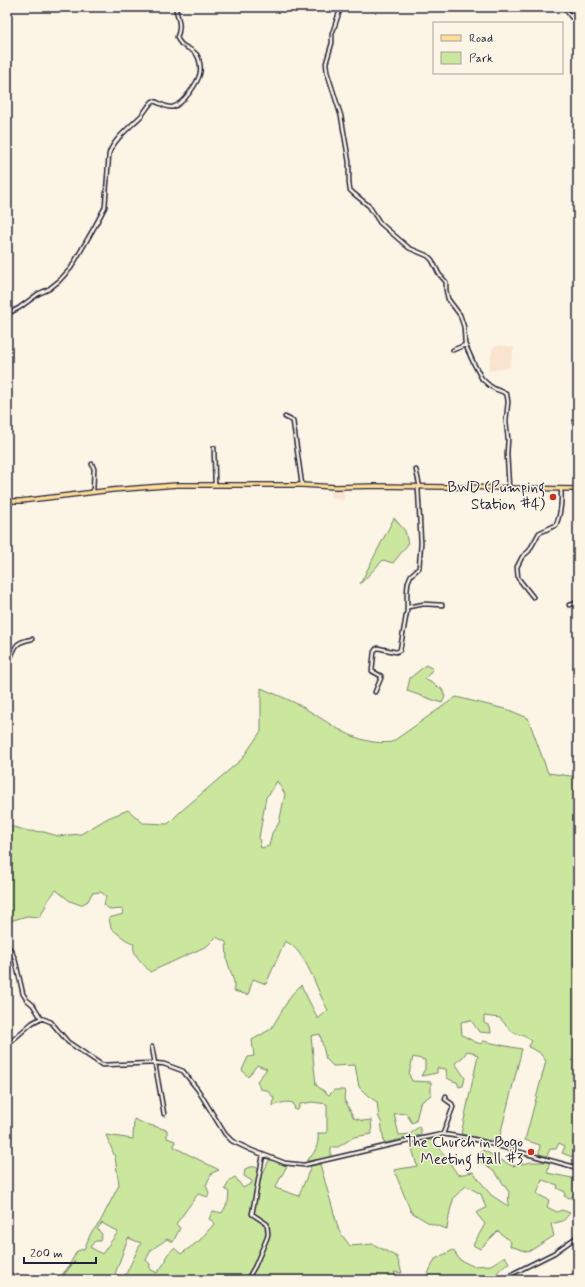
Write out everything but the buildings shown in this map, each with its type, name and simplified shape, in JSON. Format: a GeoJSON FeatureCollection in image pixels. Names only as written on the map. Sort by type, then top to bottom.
{"type":"FeatureCollection","features":[{"type":"Feature","properties":{"kind":"main road"},"geometry":{"type":"LineString","coordinates":[[7,497],[11,501],[21,501],[112,490],[166,486],[216,485],[578,489]]}},
{"type":"Feature","properties":{"kind":"street"},"geometry":{"type":"LineString","coordinates":[[7,314],[19,308],[38,294],[49,289],[71,268],[105,206],[109,154],[112,147],[145,112],[153,101],[159,102],[167,107],[176,106],[184,99],[197,80],[200,74],[199,60],[194,51],[183,46],[178,41],[177,37],[180,31],[175,7]]}},
{"type":"Feature","properties":{"kind":"street"},"geometry":{"type":"LineString","coordinates":[[341,7],[332,34],[332,43],[326,63],[327,72],[341,116],[349,162],[348,183],[350,190],[369,206],[380,223],[409,248],[428,256],[432,260],[439,274],[446,282],[448,299],[460,315],[464,327],[465,345],[482,379],[490,386],[507,395],[508,402],[506,420],[509,488]]}},
{"type":"Feature","properties":{"kind":"street"},"geometry":{"type":"LineString","coordinates":[[564,7],[571,17],[578,19]]}},
{"type":"Feature","properties":{"kind":"street"},"geometry":{"type":"LineString","coordinates":[[453,350],[465,345]]}},
{"type":"Feature","properties":{"kind":"street"},"geometry":{"type":"LineString","coordinates":[[285,417],[293,421],[302,485]]}},
{"type":"Feature","properties":{"kind":"street"},"geometry":{"type":"LineString","coordinates":[[214,448],[216,485]]}},
{"type":"Feature","properties":{"kind":"street"},"geometry":{"type":"LineString","coordinates":[[92,464],[94,469],[92,493]]}},
{"type":"Feature","properties":{"kind":"street"},"geometry":{"type":"LineString","coordinates":[[376,692],[382,678],[372,671],[374,652],[378,648],[396,652],[400,650],[408,607],[408,582],[411,576],[419,568],[421,543],[419,487],[416,470]]}},
{"type":"Feature","properties":{"kind":"street"},"geometry":{"type":"LineString","coordinates":[[533,597],[518,578],[517,567],[522,556],[529,551],[539,533],[556,524],[560,514],[562,496],[561,489]]}},
{"type":"Feature","properties":{"kind":"street"},"geometry":{"type":"LineString","coordinates":[[7,509],[11,501]]}},
{"type":"Feature","properties":{"kind":"street"},"geometry":{"type":"LineString","coordinates":[[569,605],[578,601]]}},
{"type":"Feature","properties":{"kind":"street"},"geometry":{"type":"LineString","coordinates":[[408,607],[424,604],[442,605]]}},
{"type":"Feature","properties":{"kind":"street"},"geometry":{"type":"LineString","coordinates":[[7,657],[11,657],[15,646],[18,643],[32,639]]}},
{"type":"Feature","properties":{"kind":"street"},"geometry":{"type":"LineString","coordinates":[[7,946],[16,959],[23,994],[41,1018],[51,1022],[68,1042],[102,1064],[155,1063],[164,1064],[183,1071],[198,1090],[232,1141],[263,1155],[285,1163],[304,1165],[443,1134],[473,1139],[578,1168]]}},
{"type":"Feature","properties":{"kind":"street"},"geometry":{"type":"LineString","coordinates":[[7,1045],[32,1023],[41,1018]]}},
{"type":"Feature","properties":{"kind":"street"},"geometry":{"type":"LineString","coordinates":[[152,1047],[164,1114]]}},
{"type":"Feature","properties":{"kind":"street"},"geometry":{"type":"LineString","coordinates":[[443,1134],[453,1107],[452,1104],[444,1099],[446,1096]]}},
{"type":"Feature","properties":{"kind":"street"},"geometry":{"type":"LineString","coordinates":[[247,1280],[255,1266],[268,1234],[267,1224],[252,1214],[263,1155]]}},
{"type":"Feature","properties":{"kind":"street"},"geometry":{"type":"LineString","coordinates":[[506,1280],[514,1273],[554,1252],[578,1236]]}},
{"type":"Feature","properties":{"kind":"shaded area"},"geometry":{"type":"Polygon","coordinates":[[[502,345],[514,348],[509,368],[488,371],[493,347],[502,345]]]}},
{"type":"Feature","properties":{"kind":"shaded area"},"geometry":{"type":"Polygon","coordinates":[[[331,489],[344,490],[344,500],[330,499],[331,489]]]}},
{"type":"Feature","properties":{"kind":"shaded area"},"geometry":{"type":"Polygon","coordinates":[[[578,1144],[578,1165],[569,1163],[578,1144]]]}},
{"type":"Feature","properties":{"kind":"green space"},"geometry":{"type":"Polygon","coordinates":[[[394,518],[405,531],[408,544],[393,563],[383,560],[360,584],[394,518]]]}},
{"type":"Feature","properties":{"kind":"green space"},"geometry":{"type":"Polygon","coordinates":[[[426,665],[433,669],[425,679],[442,689],[445,697],[442,703],[407,691],[410,678],[426,665]]]}},
{"type":"Feature","properties":{"kind":"green space"},"geometry":{"type":"Polygon","coordinates":[[[261,688],[296,703],[344,732],[367,741],[379,743],[392,742],[456,697],[509,710],[528,718],[548,773],[578,777],[578,1145],[572,1157],[562,1153],[565,1146],[559,1143],[556,1149],[550,1149],[547,1156],[539,1154],[540,1145],[525,1140],[546,1061],[539,1052],[528,1047],[532,1041],[524,1035],[516,1034],[510,1030],[500,1018],[484,1016],[484,1023],[490,1026],[491,1033],[479,1032],[471,1020],[461,1022],[462,1035],[481,1044],[483,1041],[522,1049],[498,1143],[461,1134],[478,1056],[472,1052],[467,1051],[463,1057],[455,1063],[465,1078],[463,1086],[459,1087],[457,1082],[447,1078],[446,1069],[437,1068],[437,1073],[421,1076],[425,1069],[425,1060],[413,1057],[409,1074],[412,1081],[431,1082],[431,1095],[420,1103],[416,1121],[412,1123],[406,1113],[394,1114],[399,1135],[411,1134],[419,1127],[421,1135],[384,1143],[377,1102],[359,1087],[355,1065],[333,1066],[326,1059],[320,1034],[311,1036],[316,1085],[329,1095],[334,1090],[345,1090],[344,1099],[354,1118],[363,1121],[371,1120],[372,1134],[354,1137],[338,1147],[331,1147],[331,1158],[306,1161],[316,1149],[318,1133],[327,1133],[327,1104],[312,1102],[300,1104],[298,1110],[295,1110],[293,1103],[290,1102],[273,1106],[274,1098],[267,1090],[260,1089],[257,1081],[267,1069],[257,1065],[248,1077],[242,1070],[248,1057],[254,1056],[252,1040],[271,1029],[292,994],[301,985],[318,1019],[328,1010],[305,962],[293,946],[285,941],[266,984],[253,979],[248,995],[234,991],[234,982],[227,960],[226,942],[216,937],[207,946],[150,972],[136,955],[134,951],[134,944],[123,938],[111,928],[109,918],[123,914],[122,909],[111,910],[104,905],[106,896],[101,892],[92,893],[88,901],[81,905],[70,901],[56,890],[49,899],[40,917],[27,916],[10,921],[7,919],[7,827],[44,832],[58,836],[81,834],[108,818],[128,810],[143,823],[168,824],[242,759],[261,731],[261,688]],[[277,781],[266,797],[259,838],[261,848],[269,846],[272,833],[279,823],[285,794],[277,781]]]}},
{"type":"Feature","properties":{"kind":"green space"},"geometry":{"type":"Polygon","coordinates":[[[134,1119],[167,1130],[167,1138],[175,1141],[174,1147],[219,1170],[212,1173],[206,1185],[209,1193],[208,1197],[198,1194],[176,1224],[180,1228],[173,1242],[167,1239],[151,1250],[146,1260],[150,1264],[150,1269],[157,1273],[166,1261],[167,1255],[174,1248],[181,1254],[199,1241],[215,1223],[209,1219],[213,1211],[222,1213],[228,1202],[229,1192],[225,1189],[230,1180],[235,1177],[243,1188],[252,1183],[252,1181],[244,1176],[245,1169],[255,1167],[264,1171],[270,1158],[288,1164],[275,1188],[299,1196],[311,1166],[320,1164],[339,1231],[350,1246],[373,1244],[397,1257],[402,1273],[394,1272],[397,1280],[60,1280],[75,1261],[67,1269],[77,1251],[84,1249],[91,1233],[100,1222],[119,1185],[115,1157],[106,1135],[133,1139],[134,1119]],[[102,1223],[97,1229],[102,1234],[100,1241],[95,1241],[90,1247],[102,1254],[118,1232],[102,1223]],[[128,1238],[115,1274],[124,1278],[141,1243],[128,1238]]]}},
{"type":"Feature","properties":{"kind":"green space"},"geometry":{"type":"Polygon","coordinates":[[[434,1140],[458,1175],[473,1172],[491,1195],[508,1206],[509,1192],[495,1172],[477,1160],[483,1150],[512,1166],[531,1162],[550,1162],[547,1173],[577,1179],[578,1201],[573,1196],[570,1198],[564,1196],[565,1192],[557,1188],[558,1185],[542,1180],[537,1194],[549,1200],[547,1207],[557,1212],[562,1210],[570,1213],[563,1221],[551,1224],[554,1236],[528,1252],[510,1246],[511,1242],[498,1231],[480,1249],[473,1245],[485,1224],[476,1213],[486,1208],[481,1194],[466,1186],[454,1197],[447,1229],[429,1223],[411,1212],[394,1170],[417,1166],[410,1141],[434,1140]]]}},
{"type":"Feature","properties":{"kind":"green space"},"geometry":{"type":"Polygon","coordinates":[[[453,1250],[460,1260],[473,1266],[491,1265],[505,1256],[509,1263],[501,1268],[491,1280],[425,1280],[435,1259],[453,1250]]]}},
{"type":"Feature","properties":{"kind":"green space"},"geometry":{"type":"Polygon","coordinates":[[[67,1269],[60,1280],[45,1280],[52,1273],[59,1278],[67,1269]]]}},
{"type":"Feature","properties":{"kind":"green space"},"geometry":{"type":"Polygon","coordinates":[[[578,1269],[578,1280],[562,1280],[578,1269]]]}},
{"type":"Feature","properties":{"kind":"place","name":"BWD (Pumping Station #4)"},"geometry":{"type":"Point","coordinates":[553,497]}},
{"type":"Feature","properties":{"kind":"place","name":"The Church in Bogo Meeting Hall #3"},"geometry":{"type":"Point","coordinates":[531,1152]}}]}
